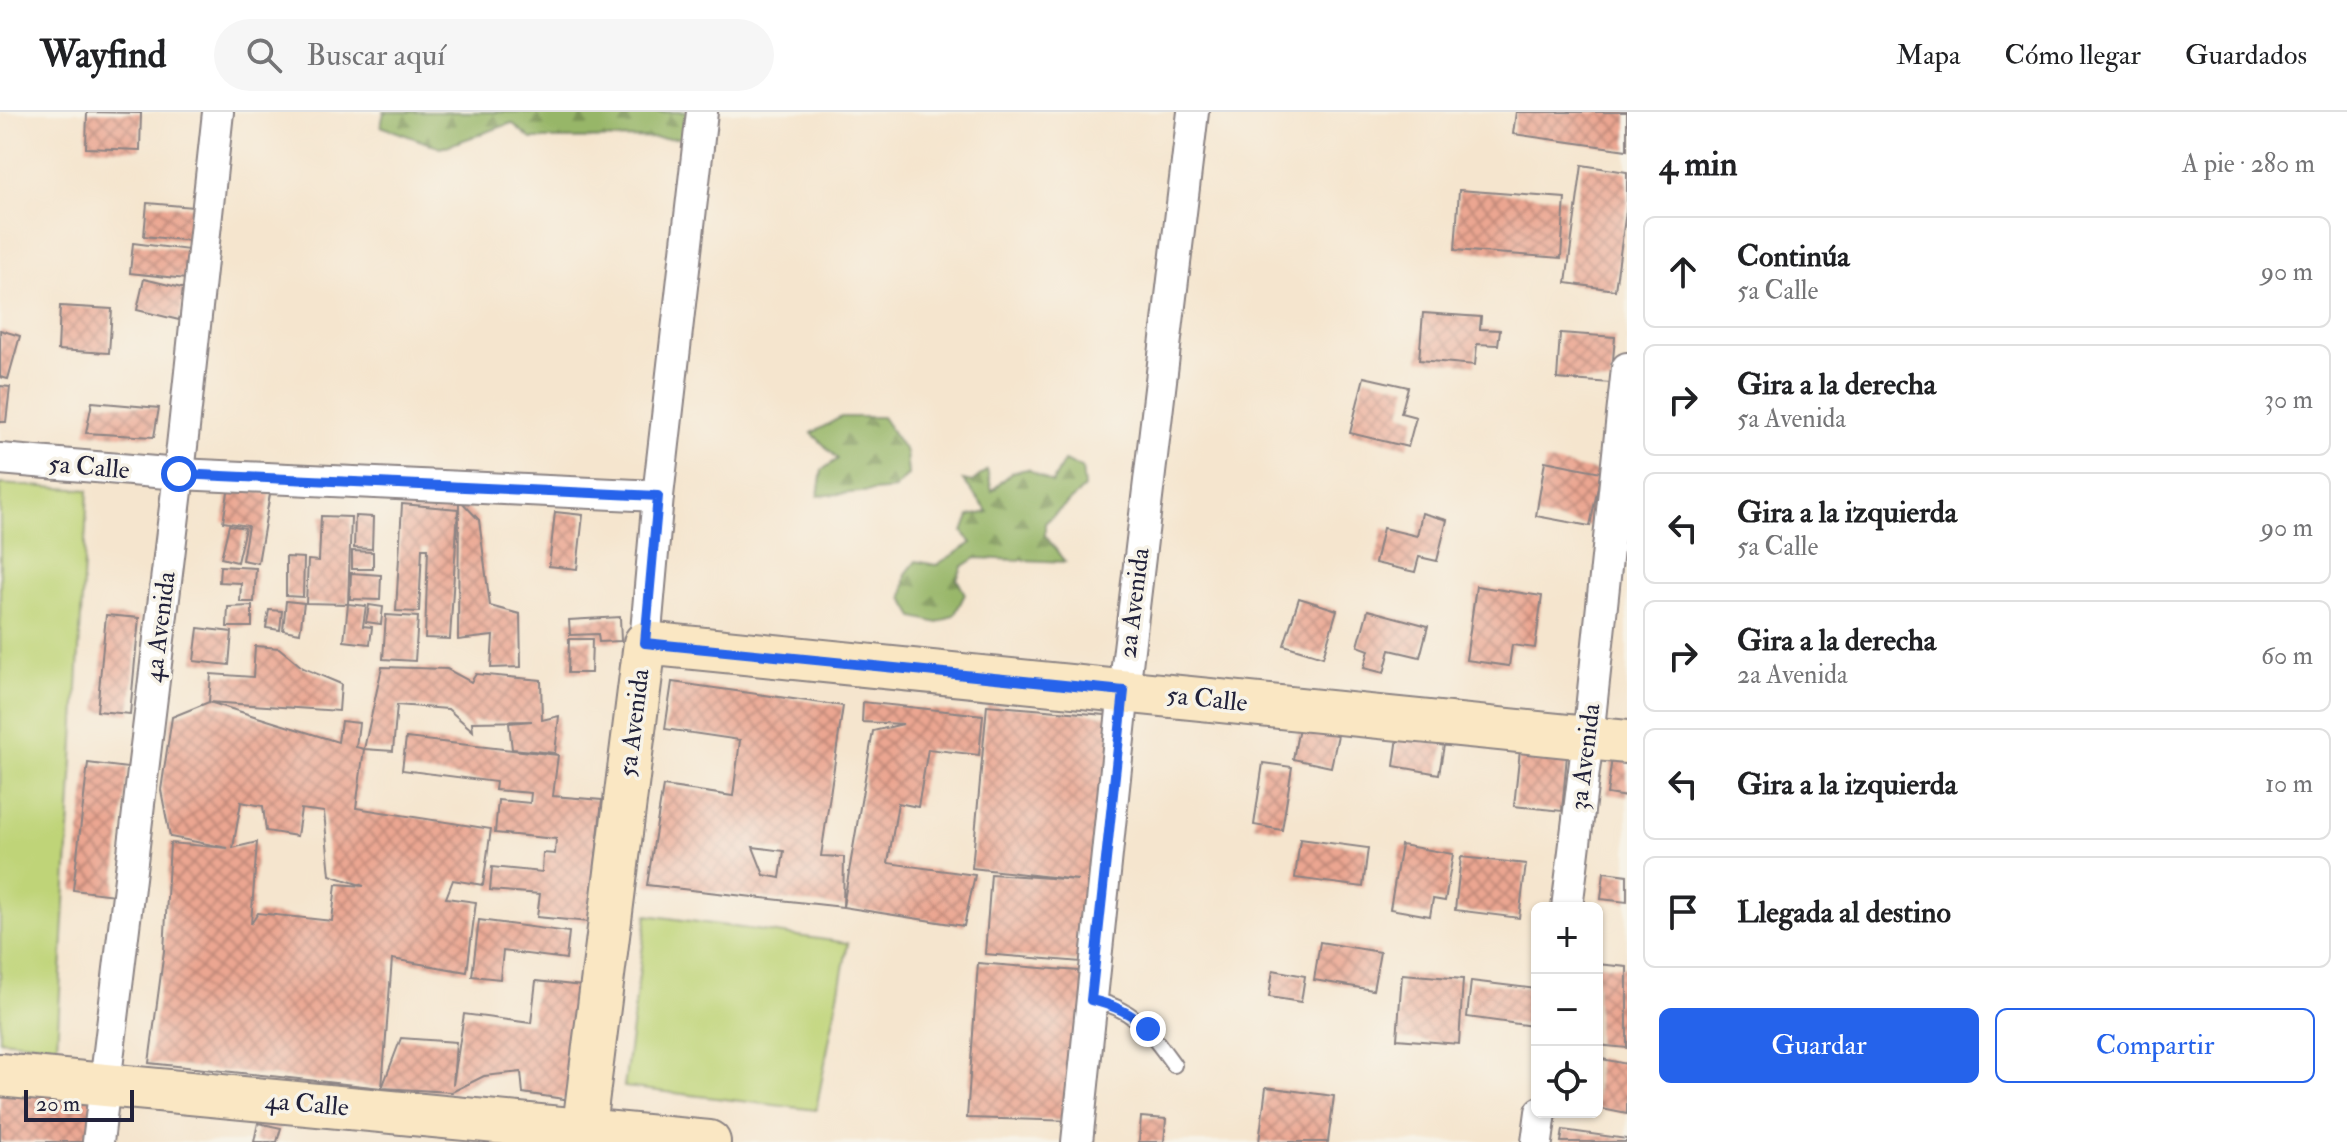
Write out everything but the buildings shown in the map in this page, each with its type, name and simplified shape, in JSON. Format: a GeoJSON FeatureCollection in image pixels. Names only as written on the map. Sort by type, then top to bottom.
{"type":"FeatureCollection","features":[{"type":"Feature","properties":{"kind":"street","name":"4a Avenida"},"geometry":{"type":"LineString","coordinates":[[98,1142],[179,474],[218,112]]}},
{"type":"Feature","properties":{"kind":"street","name":"5a Avenida"},"geometry":{"type":"LineString","coordinates":[[582,1136],[645,643],[658,496],[702,112]]}},
{"type":"Feature","properties":{"kind":"street","name":"2a Avenida"},"geometry":{"type":"LineString","coordinates":[[1077,1142],[1124,691],[1193,112]]}},
{"type":"Feature","properties":{"kind":"street","name":"3a Avenida"},"geometry":{"type":"LineString","coordinates":[[1568,902],[1607,740],[1627,368]]}},
{"type":"Feature","properties":{"kind":"street","name":"5a Calle"},"geometry":{"type":"LineString","coordinates":[[0,459],[179,474],[658,496]]}},
{"type":"Feature","properties":{"kind":"street","name":"5a Calle"},"geometry":{"type":"LineString","coordinates":[[645,643],[1607,740]]}},
{"type":"Feature","properties":{"kind":"street","name":"4a Calle"},"geometry":{"type":"LineString","coordinates":[[0,1075],[582,1136],[709,1142]]}},
{"type":"Feature","properties":{"kind":"street"},"geometry":{"type":"LineString","coordinates":[[1537,1142],[1540,1118]]}},
{"type":"Feature","properties":{"kind":"lane"},"geometry":{"type":"LineString","coordinates":[[1091,1000],[1105,1003],[1140,1021],[1174,1065]]}},
{"type":"Feature","properties":{"kind":"green space"},"geometry":{"type":"Polygon","coordinates":[[[384,112],[689,112],[686,138],[531,139],[512,123],[441,148],[381,126],[384,112]]]}},
{"type":"Feature","properties":{"kind":"green space"},"geometry":{"type":"Polygon","coordinates":[[[841,417],[882,417],[906,452],[908,475],[895,489],[818,496],[822,470],[838,459],[812,433],[841,417]]]}},
{"type":"Feature","properties":{"kind":"green space"},"geometry":{"type":"Polygon","coordinates":[[[1064,461],[1082,468],[1084,488],[1045,523],[1045,535],[1065,562],[976,558],[962,567],[957,579],[965,594],[955,614],[938,623],[914,617],[903,598],[906,574],[916,561],[936,565],[972,543],[963,532],[969,516],[988,512],[963,480],[972,482],[987,470],[992,491],[1012,472],[1028,469],[1052,483],[1064,461]]]}},
{"type":"Feature","properties":{"kind":"green space"},"geometry":{"type":"Polygon","coordinates":[[[0,484],[88,490],[57,1046],[0,1040],[0,484]]]}},
{"type":"Feature","properties":{"kind":"green space"},"geometry":{"type":"Polygon","coordinates":[[[647,915],[848,943],[816,1110],[624,1087],[647,915]]]}},
{"type":"Feature","properties":{"kind":"route"},"geometry":{"type":"LineString","coordinates":[[179,474],[658,496],[645,643],[1124,691],[1091,1000],[1105,1003],[1140,1021],[1148,1029]]}}]}
